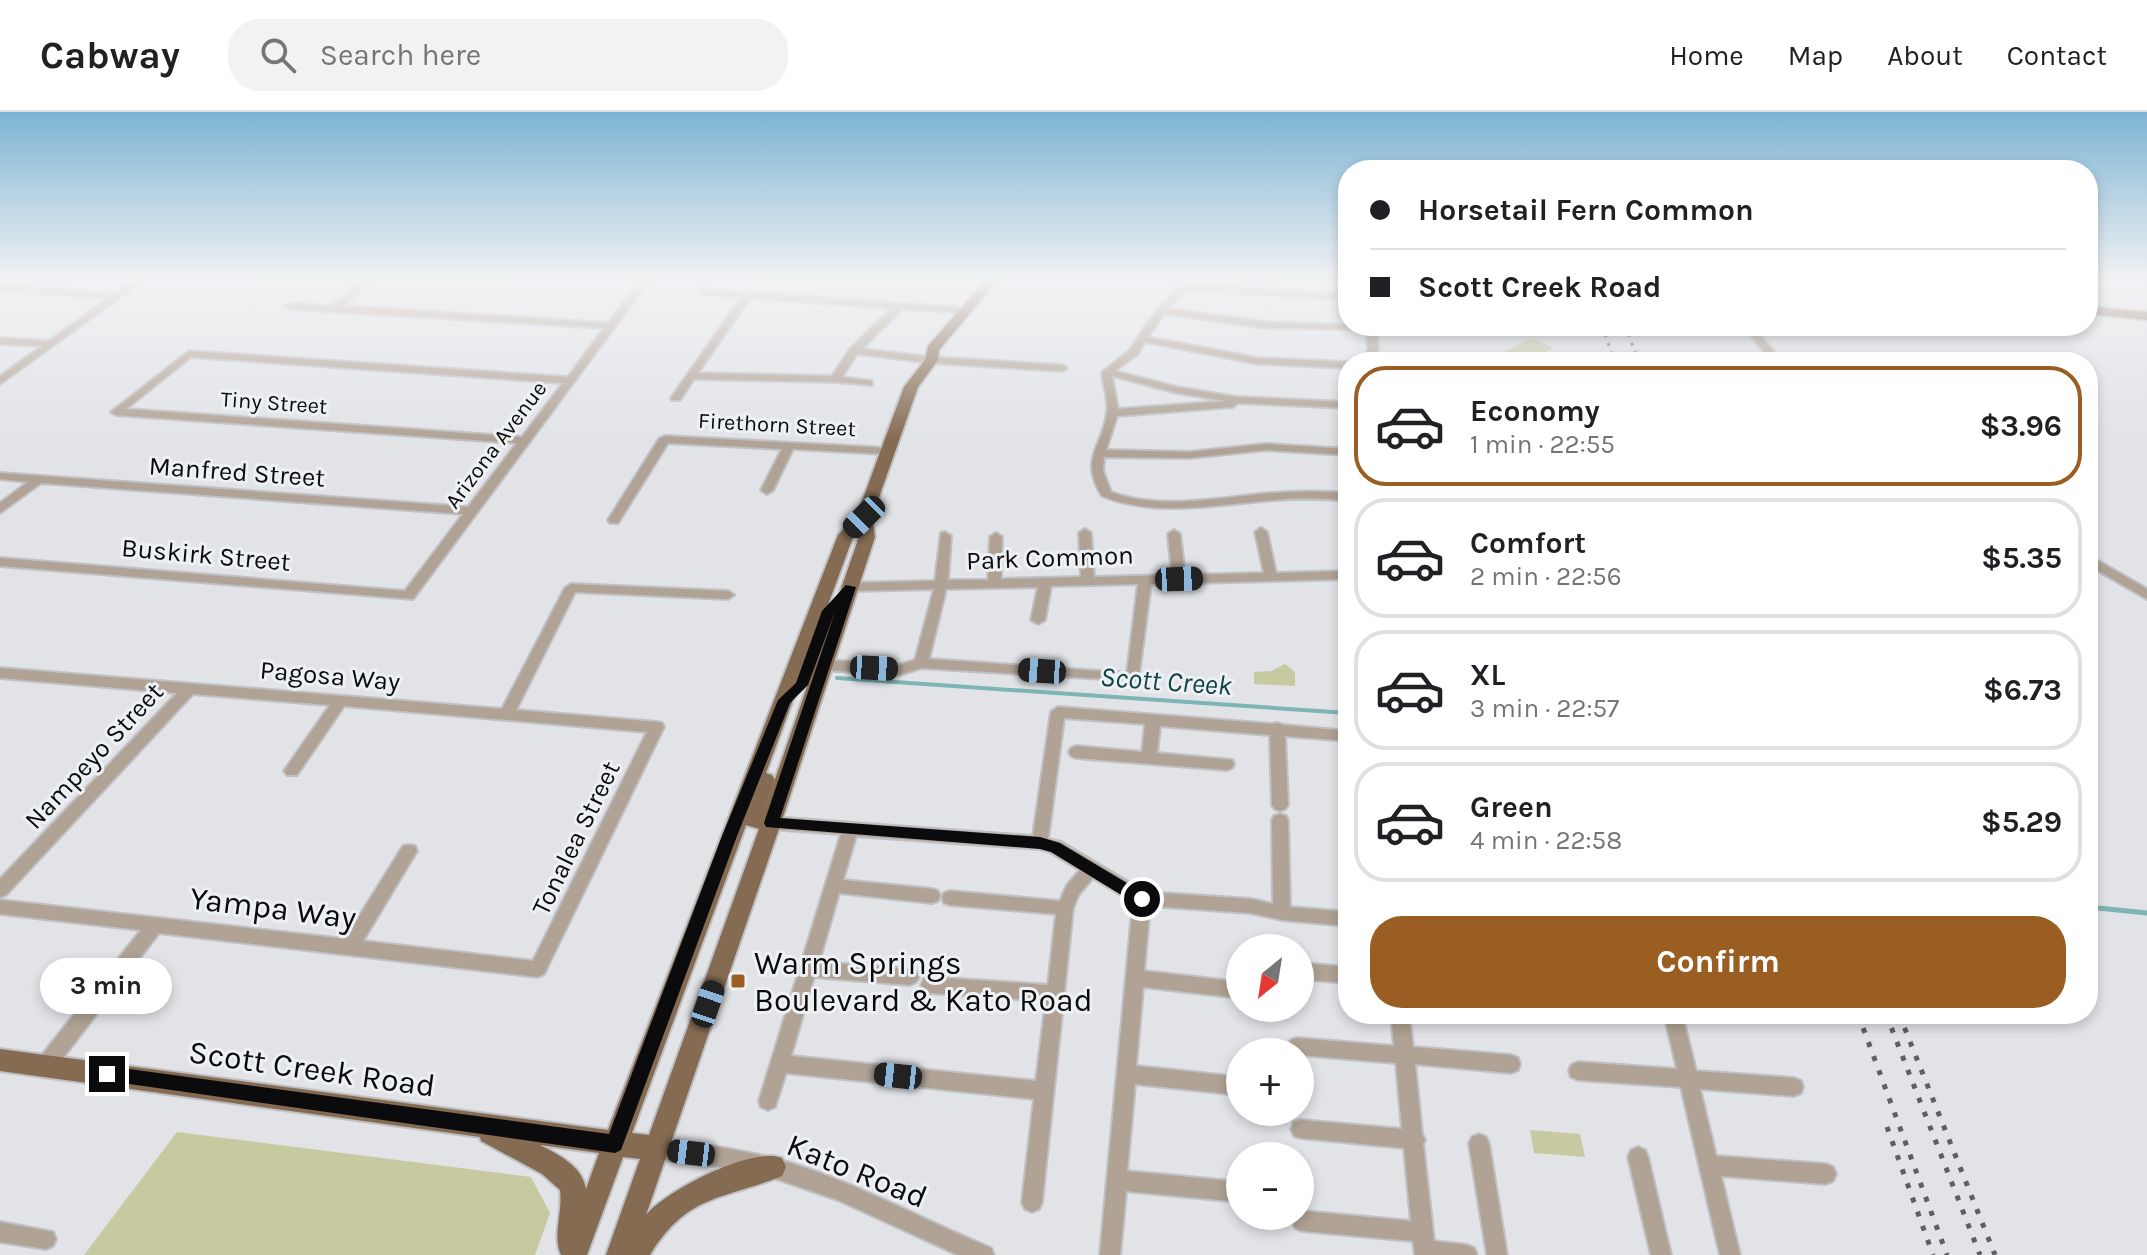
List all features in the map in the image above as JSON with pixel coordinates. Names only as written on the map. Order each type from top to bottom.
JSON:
[{"type":"main road","points":[[571,1255],[846,535],[858,523],[911,387],[931,360],[933,349],[946,334]]},
{"type":"main road","points":[[931,360],[948,352],[963,334]]},
{"type":"main road","points":[[619,1255],[771,823],[867,537],[858,523]]},
{"type":"main road","points":[[785,700],[801,685],[828,611],[850,587]]},
{"type":"main road","points":[[771,823],[754,821],[752,817],[777,745],[775,727]]},
{"type":"main road","name":"Scott Creek Road","points":[[0,1060],[657,1149]]},
{"type":"main road","points":[[481,1127],[551,1165],[572,1183],[575,1203],[571,1255]]},
{"type":"main road","points":[[635,1255],[647,1232],[681,1198],[703,1186],[773,1167]]},
{"type":"street","points":[[0,381],[65,334]]},
{"type":"street","name":"Arizona Avenue","points":[[408,596],[606,334]]},
{"type":"street","points":[[676,398],[721,334]]},
{"type":"street","points":[[835,379],[854,351],[871,334]]},
{"type":"street","points":[[1107,372],[1134,352],[1145,334]]},
{"type":"street","points":[[1756,336],[1769,352]]},
{"type":"street","points":[[1142,339],[1258,361],[1338,365]]},
{"type":"street","points":[[0,341],[52,344]]},
{"type":"street","points":[[854,351],[931,360],[1062,368]]},
{"type":"street","name":"Tiny Street","points":[[524,440],[116,412],[189,354],[571,380]]},
{"type":"street","points":[[1107,372],[1177,390],[1254,402],[1338,405]]},
{"type":"street","points":[[1107,372],[1112,413],[1098,453],[1102,488],[1111,497],[1199,503],[1290,495],[1338,497]]},
{"type":"street","points":[[693,376],[835,379],[868,383]]},
{"type":"street","points":[[1112,413],[1198,409],[1254,402]]},
{"type":"street","name":"Firethorn Street","points":[[614,520],[665,439],[886,451]]},
{"type":"street","points":[[767,490],[789,446]]},
{"type":"street","points":[[1098,453],[1189,455],[1266,447],[1338,451]]},
{"type":"street","name":"Manfred Street","points":[[0,476],[470,511]]},
{"type":"street","points":[[0,509],[37,480]]},
{"type":"street","points":[[1261,532],[1271,577]]},
{"type":"street","points":[[1085,533],[1088,581]]},
{"type":"street","points":[[1174,534],[1179,579]]},
{"type":"street","points":[[921,663],[941,585],[945,536]]},
{"type":"street","points":[[994,584],[996,537]]},
{"type":"street","name":"Buskirk Street","points":[[0,562],[408,596]]},
{"type":"street","points":[[2098,565],[2147,595]]},
{"type":"street","name":"Park Common","points":[[850,587],[1338,575]]},
{"type":"street","points":[[824,665],[899,670],[921,663],[1133,678],[1145,580]]},
{"type":"street","points":[[1038,620],[1045,582]]},
{"type":"street","points":[[506,715],[571,588],[728,595]]},
{"type":"street","name":"Pagosa Way","points":[[0,674],[657,727]]},
{"type":"street","name":"Nampeyo Street","points":[[0,890],[189,689]]},
{"type":"street","points":[[292,771],[340,701]]},
{"type":"street","points":[[1040,843],[1058,712],[1338,735]]},
{"type":"street","points":[[1149,758],[1153,720]]},
{"type":"street","name":"Tonalea Street","points":[[538,969],[657,727]]},
{"type":"street","points":[[1277,728],[1282,913]]},
{"type":"street","points":[[1076,752],[1227,764]]},
{"type":"street","points":[[771,823],[1040,843],[1055,847],[1142,899],[1251,906],[1282,913],[1338,918]]},
{"type":"street","points":[[768,1101],[850,830]]},
{"type":"street","points":[[350,947],[409,851]]},
{"type":"street","points":[[1032,1202],[1065,908],[1073,890],[1090,869]]},
{"type":"street","points":[[834,886],[1065,908]]},
{"type":"street","points":[[1110,1255],[1142,899]]},
{"type":"street","name":"Yampa Way","points":[[0,907],[538,969]]},
{"type":"street","points":[[45,1066],[155,925]]},
{"type":"street","points":[[809,969],[910,977]]},
{"type":"street","points":[[1314,972],[1338,974]]},
{"type":"street","points":[[1135,978],[1226,988]]},
{"type":"street","points":[[930,985],[1056,994]]},
{"type":"street","points":[[1401,1024],[1424,1246]]},
{"type":"street","points":[[1675,1024],[1730,1255]]},
{"type":"street","points":[[1314,1047],[1511,1064]]},
{"type":"street","points":[[780,1064],[1045,1091]]},
{"type":"street","points":[[1578,1071],[1794,1087]]},
{"type":"street","points":[[1126,1074],[1226,1085]]},
{"type":"street","points":[[1301,1129],[1415,1140]]},
{"type":"street","points":[[1479,1144],[1497,1255]]},
{"type":"street","name":"Kato Road","points":[[657,1149],[773,1167],[823,1184],[984,1255]]},
{"type":"street","points":[[1638,1157],[1661,1255]]},
{"type":"street","points":[[1709,1165],[1826,1174]]},
{"type":"street","points":[[1117,1180],[1226,1191]]},
{"type":"street","points":[[1314,1223],[1467,1255]]},
{"type":"street","points":[[0,1232],[46,1239]]},
{"type":"green space","points":[[1531,338],[1553,348],[1546,352],[1504,352]]},
{"type":"green space","points":[[1285,664],[1295,672],[1295,686],[1254,684],[1254,672],[1271,671]]},
{"type":"green space","points":[[1530,1130],[1580,1134],[1585,1157],[1534,1153]]},
{"type":"green space","points":[[177,1132],[531,1177],[550,1213],[535,1255],[84,1255]]},
{"type":"waterway","name":"Scott Creek","points":[[837,678],[1338,712]]},
{"type":"waterway","name":"Scott Creek","points":[[2098,908],[2147,913]]},
{"type":"railway","points":[[1606,336],[1611,352]]},
{"type":"railway","points":[[1629,336],[1635,352]]},
{"type":"railway","points":[[1862,1024],[1947,1255]]},
{"type":"railway","points":[[1890,1024],[1980,1255]]},
{"type":"railway","points":[[1903,1024],[1995,1255]]},
{"type":"railway","points":[[1887,1127],[1933,1255]]},
{"type":"place","name":"Warm Springs Boulevard & Kato Road","points":[[738,981]]},
{"type":"route","points":[[107,1074],[615,1144],[698,927],[729,836],[785,700],[801,685],[828,611],[838,596],[850,587],[771,823],[1040,843],[1055,847],[1142,899]]}]
